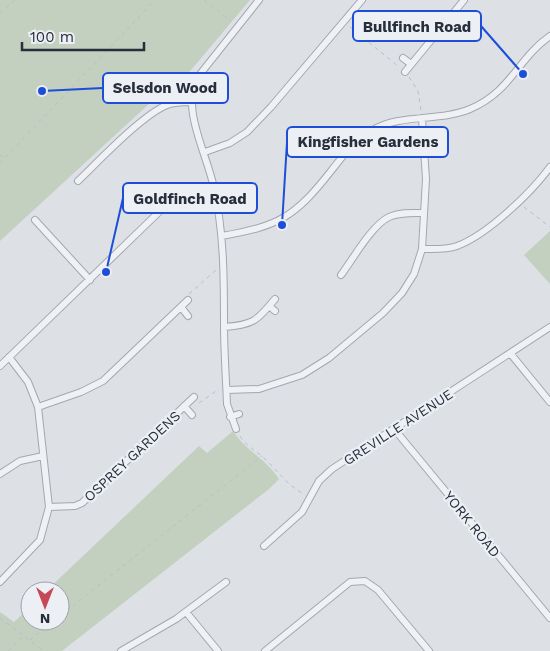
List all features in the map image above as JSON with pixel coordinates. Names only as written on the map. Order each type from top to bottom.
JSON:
[{"type":"street","points":[[236,429],[230,417],[226,381],[222,236],[214,189],[190,102],[191,90],[197,78],[259,0]]},
{"type":"street","points":[[205,152],[230,143],[247,132],[271,107],[362,0]]},
{"type":"street","points":[[405,72],[464,0]]},
{"type":"street","points":[[222,236],[258,230],[284,218],[310,197],[350,147],[371,130],[393,122],[462,111],[491,98],[508,83],[548,40]]},
{"type":"street","points":[[403,58],[411,64]]},
{"type":"street","points":[[78,181],[149,116],[166,105],[190,102]]},
{"type":"street","points":[[227,390],[259,389],[280,384],[302,375],[329,358],[383,313],[402,293],[414,274],[422,249],[426,179],[422,118]]},
{"type":"street","points":[[422,249],[455,247],[489,226],[517,202],[550,167]]},
{"type":"street","points":[[0,366],[160,211],[180,200],[214,189]]},
{"type":"street","points":[[341,275],[376,229],[388,218],[399,214],[424,213]]},
{"type":"street","points":[[35,220],[90,280]]},
{"type":"street","points":[[224,327],[246,325],[259,319],[275,299]]},
{"type":"street","points":[[38,408],[81,392],[103,381],[188,300]]},
{"type":"street","points":[[181,306],[188,316]]},
{"type":"street","points":[[269,306],[275,311]]},
{"type":"street","name":"GREVILLE AVENUE","points":[[264,546],[302,512],[320,481],[332,469],[395,430],[550,327]]},
{"type":"street","points":[[510,353],[550,402]]},
{"type":"street","points":[[0,582],[40,540],[49,507],[38,408],[28,382],[10,357]]},
{"type":"street","name":"OSPREY GARDENS","points":[[49,507],[75,506],[82,503],[194,397]]},
{"type":"street","name":"OSPREY GARDENS","points":[[184,406],[192,415]]},
{"type":"street","points":[[230,417],[240,414]]},
{"type":"street","name":"YORK ROAD","points":[[395,430],[550,618]]},
{"type":"street","points":[[0,474],[20,461],[44,456]]},
{"type":"street","points":[[265,651],[350,582],[365,581],[378,590],[429,651]]},
{"type":"street","points":[[121,651],[186,612],[226,582]]},
{"type":"street","points":[[186,612],[218,651]]},
{"type":"path","points":[[0,13],[15,0]]},
{"type":"path","points":[[0,162],[155,0]]},
{"type":"path","points":[[204,0],[238,27]]},
{"type":"path","points":[[343,22],[405,72],[418,91],[422,118]]},
{"type":"path","points":[[0,155],[5,158]]},
{"type":"path","points":[[517,202],[550,227]]},
{"type":"path","points":[[188,300],[186,297],[214,271],[224,267]]},
{"type":"path","points":[[194,397],[200,404],[226,381]]},
{"type":"path","points":[[236,429],[245,444],[262,456],[292,488],[310,497]]},
{"type":"path","points":[[70,608],[262,456]]},
{"type":"path","points":[[0,618],[44,651]]},
{"type":"path","points":[[30,640],[41,631]]},
{"type":"path","points":[[8,651],[24,636]]},
{"type":"green space","points":[[0,0],[250,0],[181,82],[150,103],[0,241]]},
{"type":"green space","points":[[550,231],[550,284],[524,255]]},
{"type":"green space","points":[[233,431],[279,479],[269,489],[62,651],[0,651],[0,612],[14,622],[20,616],[20,631],[70,631],[70,581],[57,581],[199,446],[207,453]]},
{"type":"place","name":"Bullfinch Road","points":[[523,74]]},
{"type":"place","name":"Selsdon Wood","points":[[42,91]]},
{"type":"place","name":"Kingfisher Gardens","points":[[282,225]]},
{"type":"place","name":"Goldfinch Road","points":[[106,272]]}]
